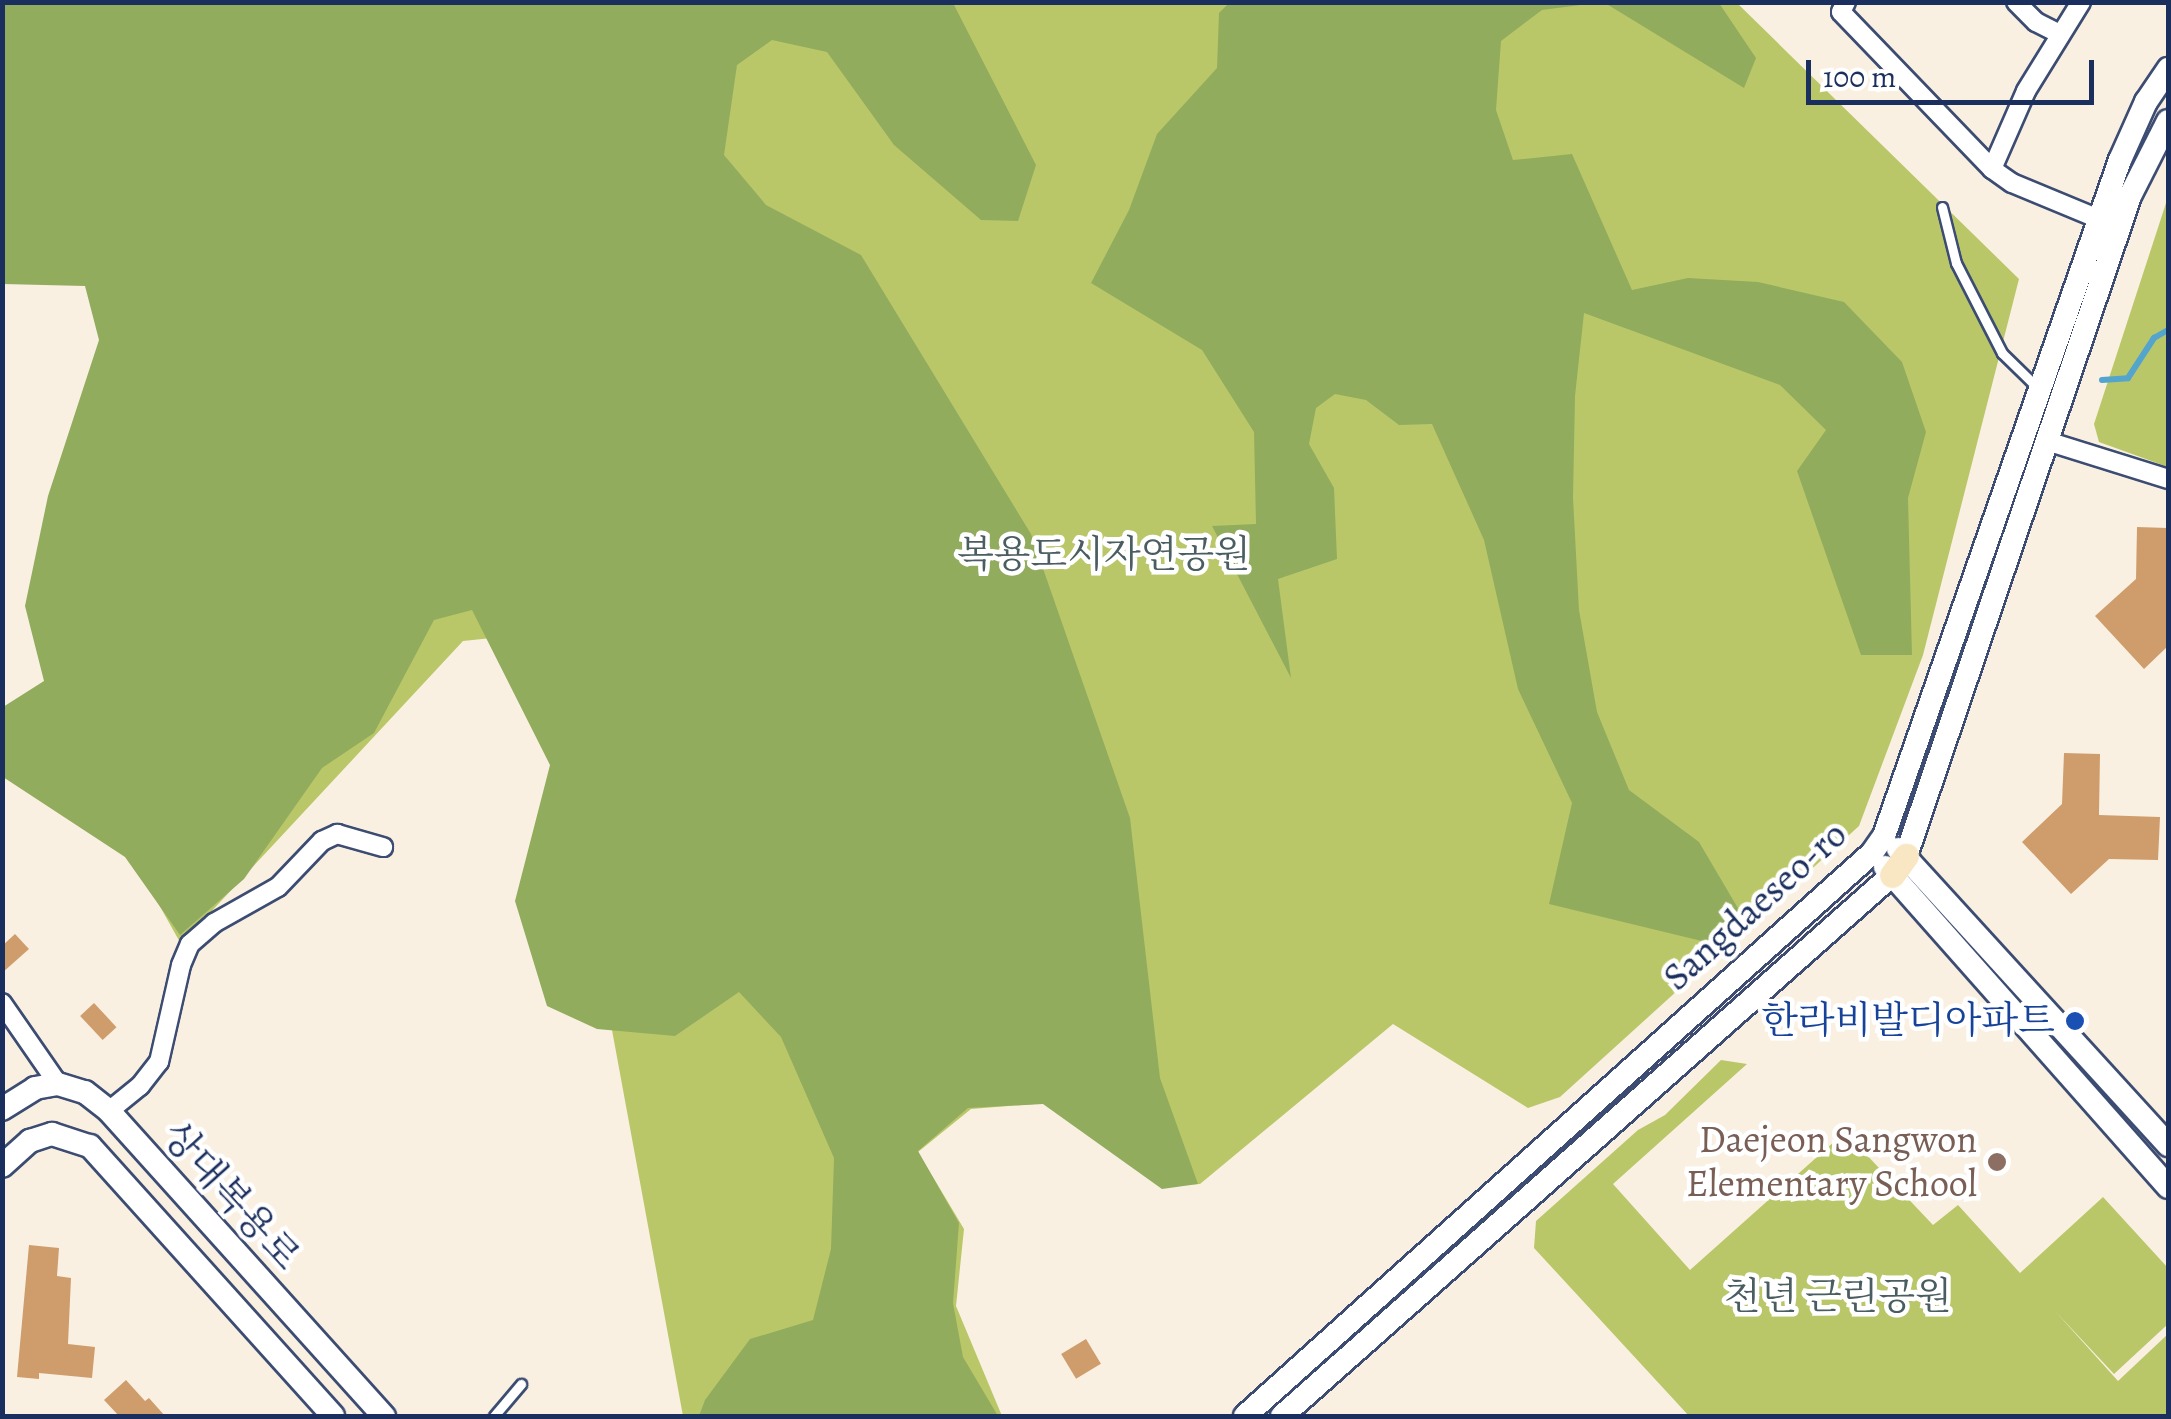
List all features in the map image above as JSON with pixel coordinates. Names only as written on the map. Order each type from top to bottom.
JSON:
[{"type":"street","points":[[2016,2],[2036,22],[2058,32]]},
{"type":"street","points":[[1992,169],[2026,91],[2058,32],[2080,2]]},
{"type":"street","points":[[1839,6],[1992,169],[2012,183],[2098,219]]},
{"type":"street","name":"Sangdaeseo-ro","points":[[1244,1416],[1878,845],[2098,219],[2146,102],[2168,69]]},
{"type":"street","name":"Sangdaeseo-ro","points":[[1282,1416],[1899,866],[2130,196],[2168,121]]},
{"type":"street","points":[[2046,441],[2168,479]]},
{"type":"street","points":[[109,1111],[140,1086],[159,1062],[181,965],[190,944],[214,924],[278,887],[322,841],[337,834],[383,847]]},
{"type":"street","points":[[1878,845],[2168,1145]]},
{"type":"street","points":[[1899,866],[2168,1187]]},
{"type":"street","points":[[2,1003],[58,1084],[35,1088],[2,1109]]},
{"type":"street","name":"상대복용로","points":[[58,1084],[85,1092],[109,1111],[384,1416]]},
{"type":"street","name":"상대복용로","points":[[2,1166],[30,1142],[52,1134],[90,1146],[332,1416]]},
{"type":"lane","points":[[1942,206],[1956,263],[2002,353],[2038,389]]},
{"type":"lane","points":[[494,1416],[522,1384]]},
{"type":"green space","points":[[3,2],[953,3],[1036,165],[1018,221],[981,220],[894,145],[827,52],[772,40],[737,65],[724,155],[766,205],[861,255],[1031,534],[1130,818],[1160,1078],[1198,1184],[1162,1189],[1043,1104],[968,1108],[918,1151],[959,1223],[953,1303],[963,1357],[998,1416],[699,1416],[705,1400],[750,1339],[813,1320],[831,1249],[834,1158],[781,1037],[739,992],[675,1036],[597,1029],[547,1006],[515,901],[550,765],[472,610],[434,620],[374,733],[322,768],[244,879],[180,935],[125,857],[3,777],[3,707],[44,681],[25,606],[48,496],[99,340],[85,286],[3,284]]},
{"type":"green space","name":"복용도시자연공원","points":[[3,3],[1737,3],[2019,279],[1923,655],[1859,826],[1560,1097],[1528,1108],[1393,1024],[1200,1184],[1160,1186],[1048,1103],[971,1109],[918,1152],[964,1229],[956,1306],[1002,1416],[683,1416],[603,981],[583,734],[492,638],[463,641],[181,944],[70,746],[145,319]]},
{"type":"green space","points":[[1229,3],[1596,3],[1542,10],[1501,41],[1496,110],[1513,160],[1572,154],[1632,290],[1688,278],[1758,282],[1844,302],[1902,362],[1926,432],[1908,498],[1912,655],[1861,655],[1797,471],[1826,430],[1780,385],[1584,313],[1575,396],[1573,498],[1579,610],[1597,712],[1629,790],[1699,842],[1739,910],[1710,943],[1549,904],[1572,803],[1518,689],[1484,540],[1432,424],[1399,425],[1366,400],[1335,394],[1316,408],[1309,444],[1334,488],[1337,559],[1278,579],[1291,678],[1212,526],[1256,524],[1254,432],[1202,350],[1091,283],[1129,210],[1157,134],[1217,68],[1219,13]]},
{"type":"green space","points":[[1605,3],[1719,3],[1756,58],[1744,88]]},
{"type":"green space","points":[[2168,197],[2168,467],[2099,442],[2094,424]]},
{"type":"green space","name":"천년 근린공원","points":[[1721,1060],[1747,1064],[1613,1184],[1690,1270],[1845,1132],[1933,1225],[1958,1205],[2020,1273],[2103,1197],[2168,1268],[2168,1324],[2114,1374],[2055,1311],[2118,1381],[2168,1334],[2168,1416],[1689,1416],[1534,1248],[1536,1221],[1638,1130],[1665,1115]]},
{"type":"building","points":[[2137,527],[2168,528],[2168,646],[2144,669],[2095,616],[2136,579]]},
{"type":"building","points":[[2064,753],[2100,754],[2099,815],[2160,817],[2158,860],[2109,859],[2071,894],[2022,842],[2062,804]]},
{"type":"building","points":[[15,934],[29,949],[2,973],[2,946]]},
{"type":"building","points":[[94,1003],[117,1027],[103,1040],[80,1016]]},
{"type":"building","points":[[29,1245],[59,1248],[57,1276],[71,1278],[68,1344],[95,1347],[92,1378],[39,1373],[39,1379],[17,1377]]},
{"type":"building","points":[[1086,1339],[1101,1364],[1076,1379],[1061,1354]]},
{"type":"building","points":[[126,1380],[165,1416],[119,1416],[104,1400]]},
{"type":"waterway","points":[[2102,380],[2128,378],[2154,338],[2168,330]]},
{"type":"place","name":"한라비발디아파트","points":[[2075,1021]]},
{"type":"place","name":"Daejeon Sangwon Elementary School","points":[[1997,1162]]}]
